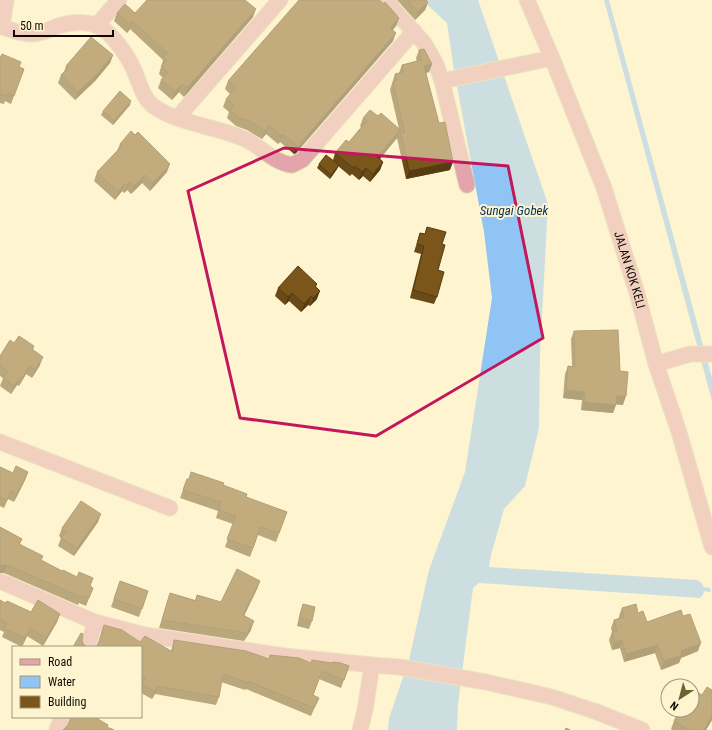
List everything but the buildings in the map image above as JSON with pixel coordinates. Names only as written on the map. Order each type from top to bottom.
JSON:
[{"type":"street","points":[[6,0],[1,27],[36,34],[58,26],[75,23],[84,23],[96,26],[107,32],[125,54],[131,64],[142,92],[148,101],[160,111],[177,118],[240,137],[287,164],[292,165],[302,160],[414,31]]},
{"type":"street","points":[[96,26],[119,0]]},
{"type":"street","points":[[177,118],[280,0]]},
{"type":"street","points":[[385,0],[414,31],[449,80],[466,185]]},
{"type":"street","name":"JALAN KOK KELI","points":[[527,0],[604,188],[637,293],[656,364],[679,432],[712,547]]},
{"type":"street","points":[[449,80],[552,58]]},
{"type":"street","points":[[656,364],[694,353],[712,354]]},
{"type":"street","points":[[0,442],[170,508]]},
{"type":"street","points":[[0,581],[95,622],[139,634],[285,656],[399,667],[486,682],[552,697],[603,714],[642,730]]},
{"type":"street","points":[[88,646],[95,622]]},
{"type":"street","points":[[360,730],[365,710],[372,665]]},
{"type":"street","points":[[57,730],[62,718]]},
{"type":"highlighted area","points":[[284,148],[508,166],[543,338],[376,436],[240,418],[188,191]]},
{"type":"water","name":"Sungai Gobek","points":[[422,0],[478,0],[548,204],[540,353],[539,428],[525,486],[504,509],[489,567],[697,580],[704,588],[704,593],[700,598],[479,583],[473,588],[458,704],[457,730],[388,730],[389,718],[409,660],[429,570],[465,472],[492,298],[484,232],[454,70],[447,23]]},
{"type":"water","points":[[604,0],[609,0],[712,378],[712,401]]},
{"type":"waterway","points":[[705,589],[709,590]]}]
